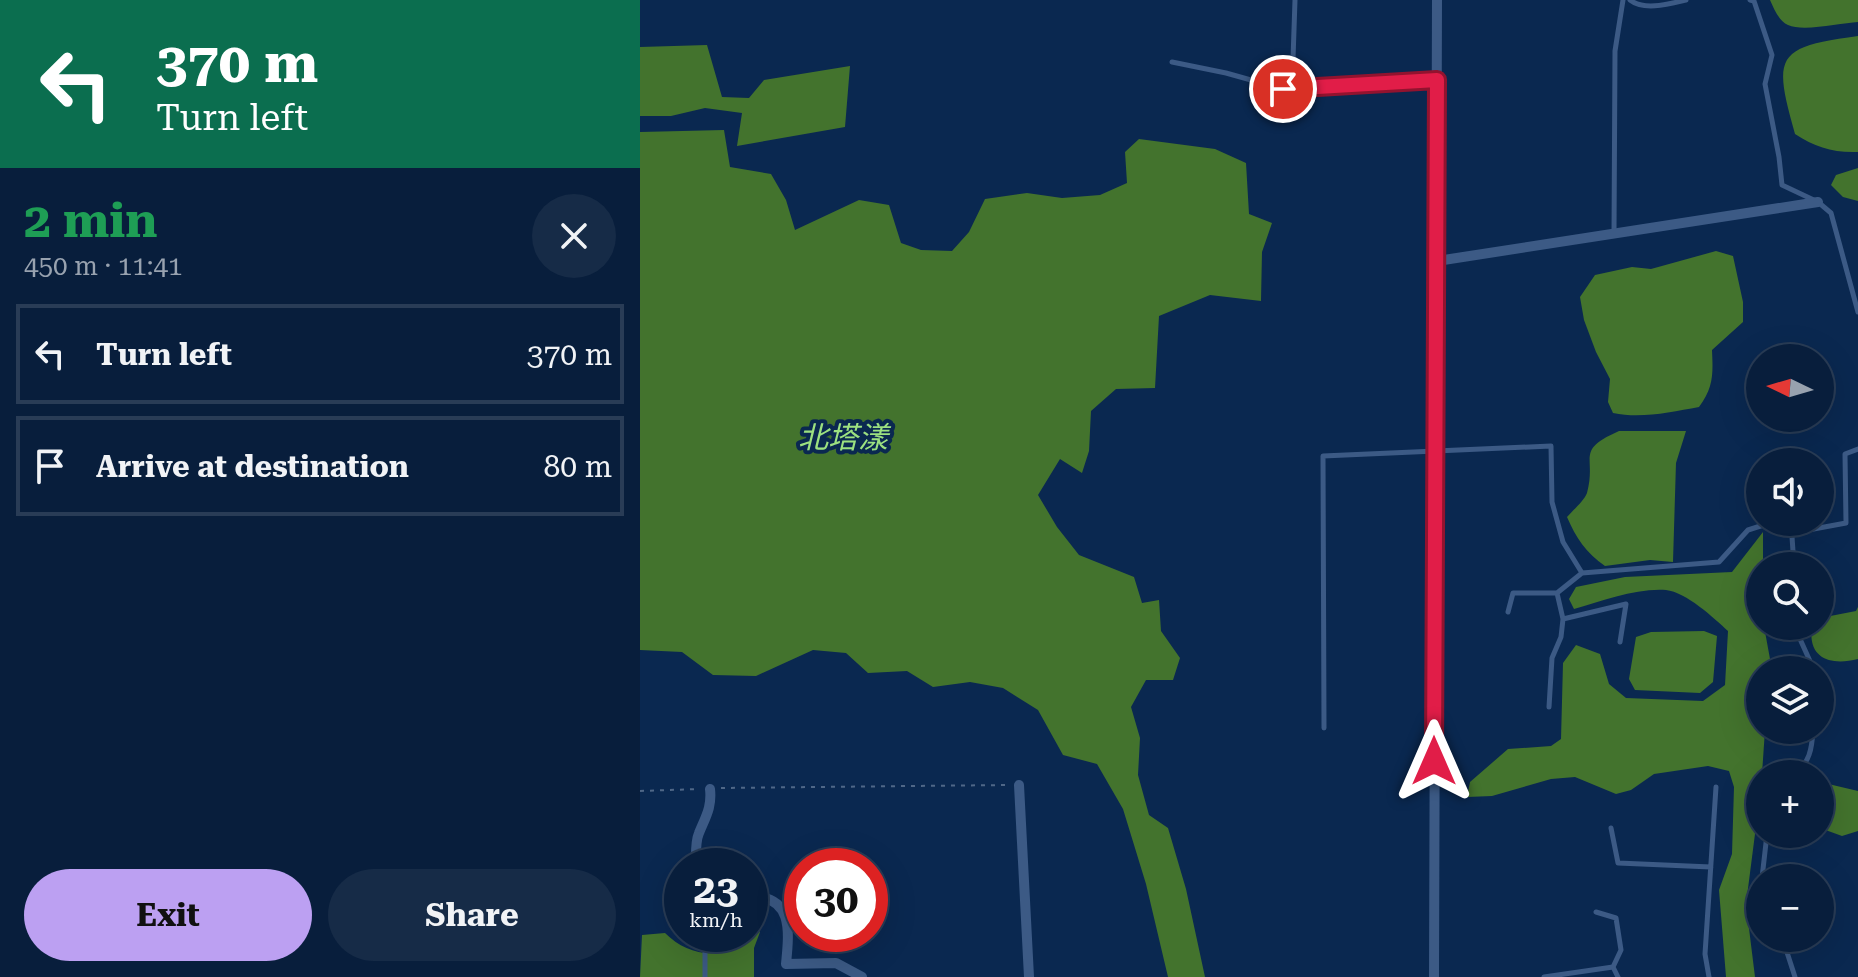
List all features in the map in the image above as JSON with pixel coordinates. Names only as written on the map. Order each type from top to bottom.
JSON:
[{"type":"street","points":[[1434,977],[1437,0]]},
{"type":"street","points":[[1437,261],[1818,202]]},
{"type":"street","points":[[1019,785],[1029,977]]},
{"type":"street","points":[[697,848],[698,836],[708,817],[710,789]]},
{"type":"street","points":[[768,899],[787,918],[786,964],[836,963],[862,977]]},
{"type":"lane","points":[[1292,89],[1295,0]]},
{"type":"lane","points":[[1614,234],[1615,51],[1623,0]]},
{"type":"lane","points":[[1630,0],[1635,4],[1662,6],[1686,0]]},
{"type":"lane","points":[[1753,0],[1772,55],[1765,84],[1782,185],[1818,202],[1831,213],[1858,312]]},
{"type":"lane","points":[[1172,62],[1283,89],[1437,80]]},
{"type":"lane","points":[[1324,728],[1323,456],[1551,446],[1552,502],[1563,542],[1582,573]]},
{"type":"lane","points":[[1834,525],[1846,523],[1845,454],[1858,449]]},
{"type":"lane","points":[[1508,612],[1513,593],[1557,593],[1582,573],[1719,562],[1746,532]]},
{"type":"lane","points":[[1549,707],[1552,658],[1561,637],[1563,619],[1557,593]]},
{"type":"lane","points":[[1563,619],[1626,604],[1620,642]]},
{"type":"lane","points":[[1709,977],[1705,954],[1716,787]]},
{"type":"lane","points":[[1611,828],[1618,863],[1711,867]]},
{"type":"lane","points":[[1596,912],[1616,918],[1621,950],[1613,967]]},
{"type":"lane","points":[[705,952],[705,977]]},
{"type":"lane","points":[[1787,952],[1795,977]]},
{"type":"lane","points":[[1544,977],[1613,967]]},
{"type":"lane","points":[[1613,967],[1618,977]]},
{"type":"path","points":[[640,791],[1019,785]]},
{"type":"water","points":[[1770,0],[1858,0],[1858,22],[1795,27],[1782,21]]},
{"type":"water","points":[[1858,36],[1858,152],[1825,148],[1795,134],[1783,72],[1787,60],[1796,51],[1810,45]]},
{"type":"water","points":[[707,45],[722,97],[749,98],[764,80],[850,66],[845,127],[737,146],[742,113],[705,108],[671,116],[640,116],[640,47]]},
{"type":"water","name":"北塔漾","points":[[724,130],[730,167],[771,174],[786,200],[795,230],[859,200],[889,205],[901,243],[921,250],[952,251],[969,232],[985,199],[1027,193],[1062,198],[1100,195],[1127,183],[1125,152],[1139,139],[1215,149],[1246,163],[1249,214],[1272,223],[1262,252],[1261,301],[1210,295],[1159,316],[1155,388],[1116,389],[1091,411],[1089,451],[1082,473],[1060,459],[1038,495],[1079,555],[1134,577],[1142,603],[1159,600],[1161,631],[1180,658],[1173,680],[1146,680],[1131,707],[1140,738],[1138,775],[1149,815],[1168,828],[1186,889],[1205,977],[1168,977],[1146,884],[1123,809],[1097,764],[1063,755],[1038,710],[1003,688],[970,682],[933,687],[907,671],[868,673],[846,653],[813,650],[756,676],[713,675],[682,652],[640,650],[640,132]]},
{"type":"water","points":[[1858,168],[1858,201],[1843,197],[1831,185],[1836,175]]},
{"type":"water","points":[[1716,251],[1733,256],[1743,302],[1743,322],[1712,350],[1712,380],[1704,400],[1699,407],[1667,413],[1613,413],[1608,402],[1610,379],[1584,320],[1580,297],[1595,275],[1632,267],[1651,269]]},
{"type":"water","points":[[1619,431],[1686,431],[1676,463],[1673,562],[1650,560],[1605,566],[1582,544],[1567,517],[1587,493],[1592,450],[1596,444]]},
{"type":"water","points":[[1760,536],[1763,536],[1763,552],[1748,552]]},
{"type":"water","points":[[1746,554],[1746,640],[1767,640],[1769,656],[1746,656],[1746,744],[1764,744],[1763,760],[1746,760],[1746,848],[1753,848],[1751,864],[1746,864],[1746,952],[1752,952],[1755,977],[1726,977],[1719,890],[1732,854],[1734,787],[1729,771],[1708,766],[1654,774],[1631,790],[1616,794],[1575,777],[1551,779],[1492,796],[1467,797],[1470,782],[1508,749],[1551,746],[1561,739],[1563,663],[1576,645],[1600,654],[1609,684],[1626,698],[1703,701],[1725,685],[1728,631],[1699,606],[1682,595],[1666,590],[1643,591],[1574,609],[1569,599],[1576,587],[1625,577],[1732,572]]},
{"type":"water","points":[[1858,607],[1858,659],[1834,660],[1834,656],[1817,653],[1812,640],[1834,640],[1834,615],[1856,611]]},
{"type":"water","points":[[1704,631],[1717,636],[1713,682],[1700,693],[1635,690],[1629,679],[1636,637],[1651,632]]},
{"type":"water","points":[[1834,785],[1858,791],[1858,831],[1842,836],[1834,833]]},
{"type":"water","points":[[664,933],[664,952],[754,952],[754,977],[640,977],[642,935]]},
{"type":"route","points":[[1283,89],[1437,80],[1434,761]]}]
